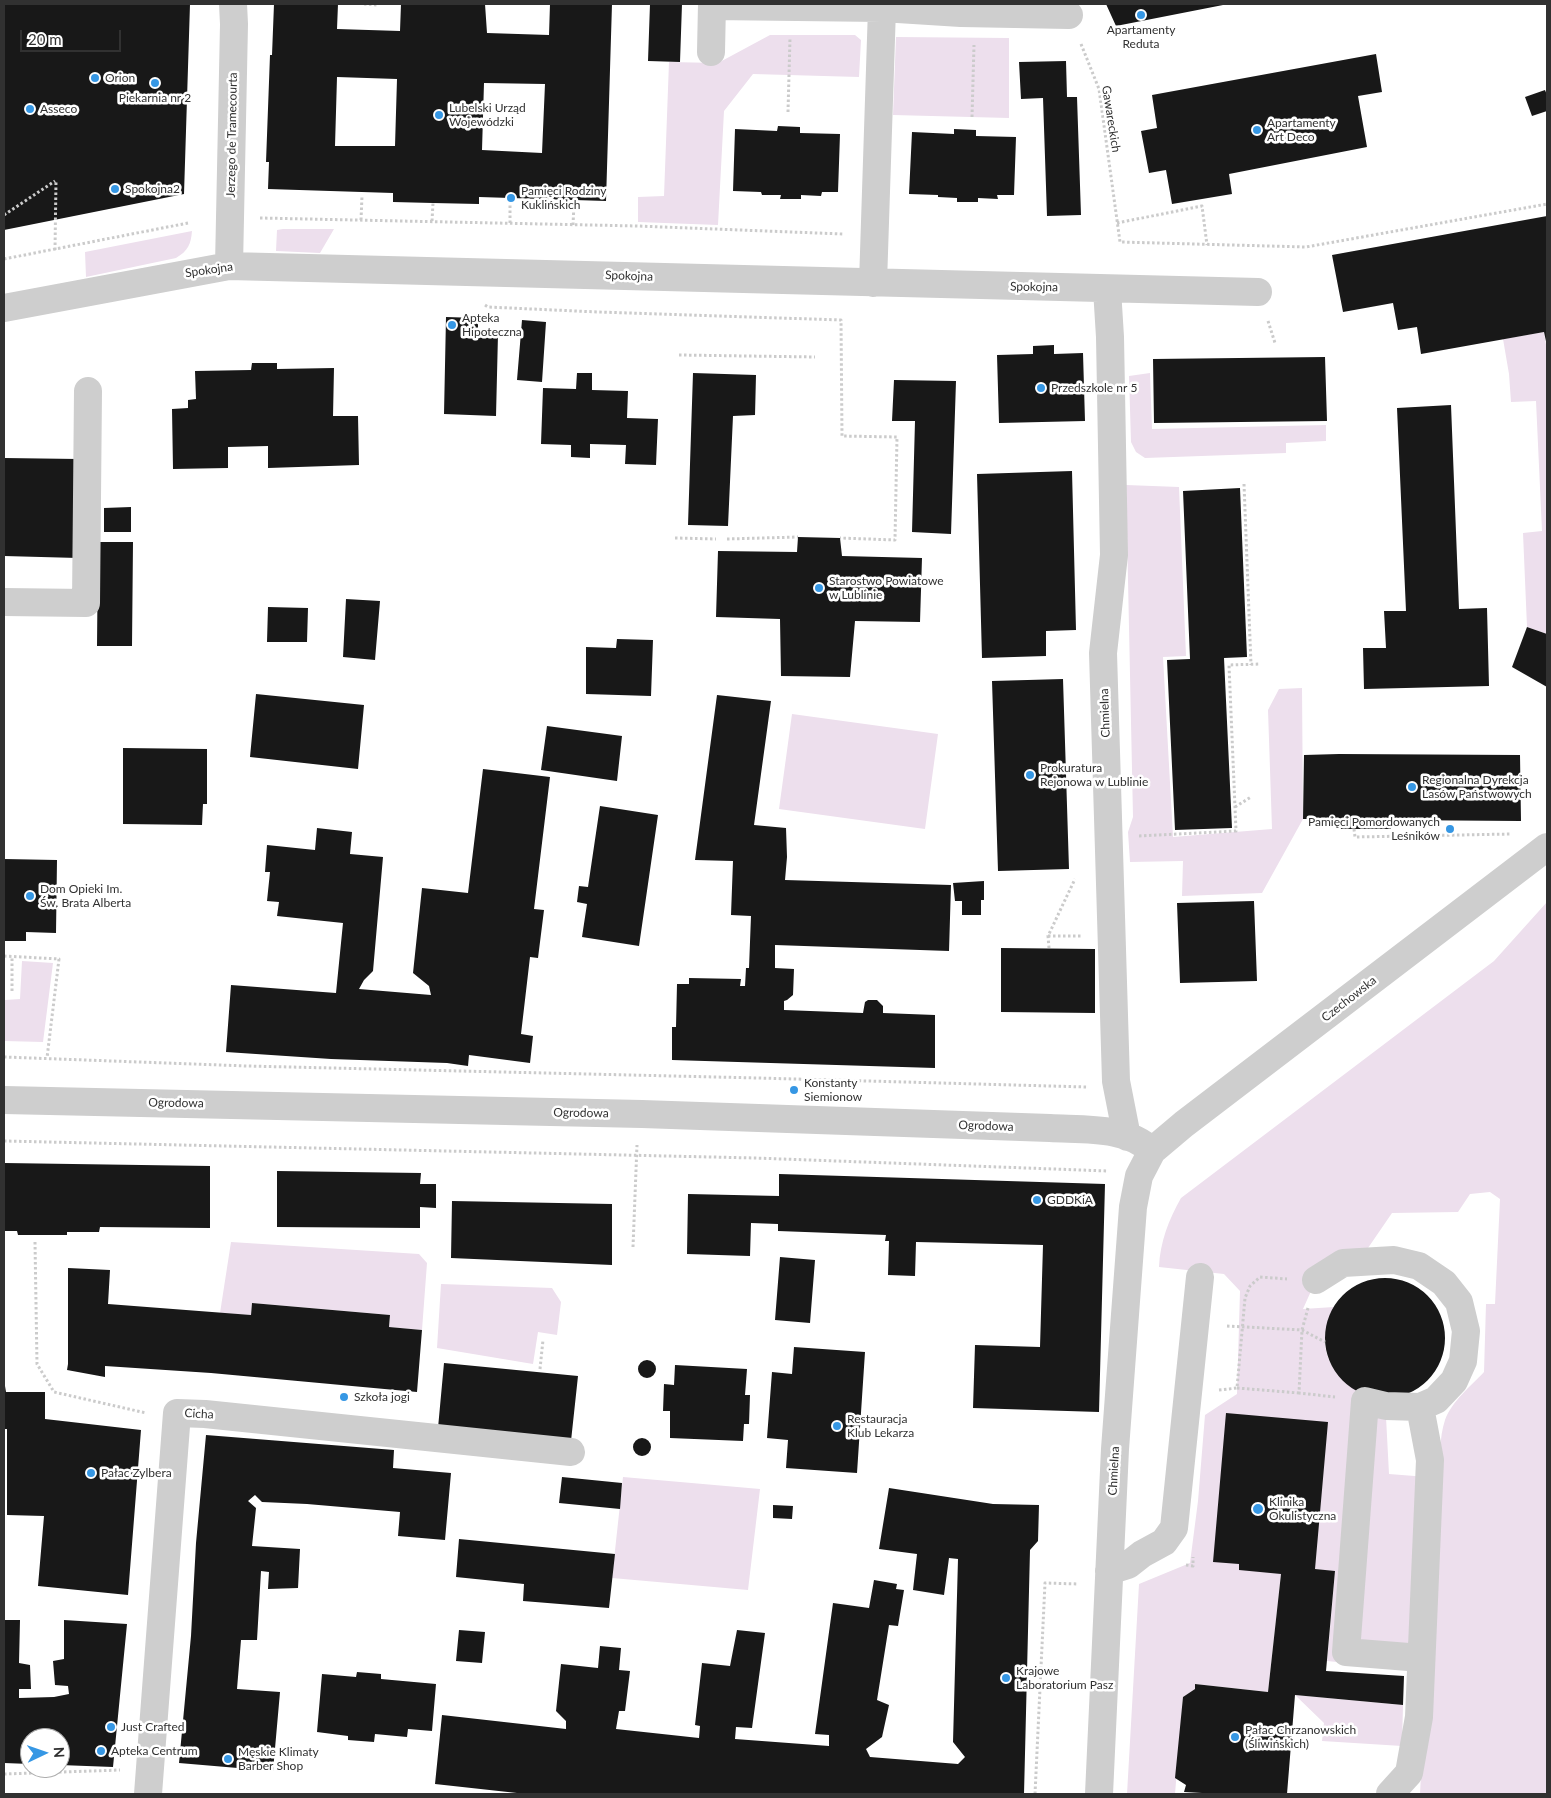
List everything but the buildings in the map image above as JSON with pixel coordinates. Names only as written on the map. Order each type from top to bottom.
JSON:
[{"type":"street","name":"Jerzego de Tramecourta","points":[[229,266],[233,4]]},
{"type":"street","points":[[711,52],[712,5],[882,8],[961,13],[1070,15]]},
{"type":"street","points":[[873,283],[882,8]]},
{"type":"street","name":"Spokojna","points":[[4,308],[229,266],[1258,292]]},
{"type":"street","name":"Chmielna","points":[[1107,289],[1110,337],[1114,555],[1103,653],[1116,1081],[1127,1137]]},
{"type":"street","points":[[4,602],[86,603],[88,391]]},
{"type":"street","name":"Czechowska","points":[[1152,1152],[1184,1124],[1547,847]]},
{"type":"street","name":"Ogrodowa","points":[[4,1100],[651,1114],[1059,1128],[1108,1132],[1143,1142],[1152,1152]]},
{"type":"street","name":"Chmielna","points":[[1099,1794],[1097,1578],[1115,1449],[1133,1207],[1139,1176],[1152,1152]]},
{"type":"street","points":[[1316,1280],[1343,1263],[1394,1260],[1419,1266],[1444,1283],[1459,1302],[1466,1331],[1463,1362],[1454,1381],[1436,1400],[1420,1407],[1386,1406],[1365,1402],[1346,1652],[1421,1658]]},
{"type":"street","points":[[1097,1578],[1128,1565],[1142,1554],[1164,1542],[1174,1528],[1200,1276]]},
{"type":"street","points":[[1390,1794],[1409,1773],[1419,1717],[1430,1460],[1420,1407]]},
{"type":"street","name":"Cicha","points":[[148,1794],[177,1413],[205,1414],[571,1452]]},
{"type":"path","points":[[364,4],[378,5]]},
{"type":"path","name":"Gawareckich","points":[[1070,15],[1099,88],[1120,242],[1207,245]]},
{"type":"path","points":[[788,112],[790,35]]},
{"type":"path","points":[[972,117],[975,38]]},
{"type":"path","points":[[4,215],[56,181],[55,250]]},
{"type":"path","points":[[361,220],[362,196]]},
{"type":"path","points":[[432,221],[433,203]]},
{"type":"path","points":[[510,203],[510,223]]},
{"type":"path","points":[[573,225],[574,204]]},
{"type":"path","points":[[1117,222],[1202,206],[1207,245],[1306,247],[1547,204]]},
{"type":"path","points":[[260,218],[510,223],[846,234]]},
{"type":"path","points":[[4,259],[188,223]]},
{"type":"path","points":[[481,304],[488,307],[598,312],[841,320],[842,436],[897,437],[895,540],[840,538]]},
{"type":"path","points":[[679,355],[815,357]]},
{"type":"path","points":[[1244,484],[1251,664]]},
{"type":"path","points":[[727,539],[798,537]]},
{"type":"path","points":[[675,538],[716,538]]},
{"type":"path","points":[[1109,837],[1236,831],[1229,665],[1260,664]]},
{"type":"path","points":[[1235,807],[1251,797]]},
{"type":"path","points":[[1354,829],[1355,837],[1518,834]]},
{"type":"path","points":[[1049,948],[1048,936],[1075,879]]},
{"type":"path","points":[[4,956],[59,959],[47,1058]]},
{"type":"path","points":[[12,956],[12,991]]},
{"type":"path","points":[[4,1057],[247,1066],[1090,1087]]},
{"type":"path","points":[[4,1141],[755,1158],[1116,1171]]},
{"type":"path","points":[[632,1247],[636,1156]]},
{"type":"path","points":[[35,1242],[37,1364],[54,1392],[154,1415],[167,1417],[177,1413]]},
{"type":"path","points":[[1299,1393],[1302,1330],[1316,1280]]},
{"type":"path","points":[[1196,1324],[1302,1330],[1325,1342]]},
{"type":"path","points":[[540,1369],[542,1340]]},
{"type":"path","points":[[1237,1388],[1299,1393],[1365,1402]]},
{"type":"path","points":[[1036,1794],[1046,1583],[1097,1578]]},
{"type":"path","points":[[4,1774],[125,1770]]},
{"type":"shaded area","points":[[770,35],[855,35],[861,40],[859,77],[753,74],[724,111],[718,225],[638,222],[638,197],[664,196],[669,62],[718,63]]},
{"type":"shaded area","points":[[896,37],[1009,38],[1009,118],[893,115]]},
{"type":"shaded area","points":[[334,229],[320,253],[276,251],[277,230]]},
{"type":"shaded area","points":[[192,231],[188,247],[176,258],[86,277],[85,252]]},
{"type":"shaded area","points":[[1544,332],[1547,351],[1547,634],[1527,627],[1523,533],[1542,531],[1536,401],[1511,402],[1509,374],[1503,339]]},
{"type":"shaded area","points":[[1150,373],[1152,429],[1326,425],[1326,441],[1286,443],[1286,453],[1145,458],[1136,452],[1131,442],[1129,376]]},
{"type":"shaded area","points":[[1126,485],[1179,487],[1186,656],[1163,657],[1173,837],[1272,829],[1268,710],[1279,689],[1302,688],[1303,819],[1262,893],[1182,896],[1183,861],[1130,862],[1128,832],[1133,817]]},
{"type":"shaded area","points":[[792,714],[938,734],[925,829],[779,809]]},
{"type":"shaded area","points":[[1547,902],[1547,1794],[1420,1794],[1426,1671],[1327,1661],[1335,1572],[1315,1569],[1281,1574],[1268,1692],[1195,1684],[1195,1689],[1183,1697],[1175,1794],[1127,1794],[1139,1584],[1190,1563],[1198,1501],[1205,1415],[1237,1394],[1240,1291],[1224,1274],[1159,1267],[1163,1240],[1173,1214],[1181,1198],[1494,961]],"holes":[[[1490,1192],[1500,1199],[1495,1304],[1486,1304],[1484,1372],[1452,1406],[1445,1420],[1441,1441],[1440,1478],[1389,1474],[1385,1398],[1358,1391],[1343,1381],[1332,1366],[1328,1358],[1325,1341],[1334,1307],[1303,1309],[1316,1280],[1333,1258],[1368,1248],[1392,1213],[1458,1212],[1470,1194]]]},
{"type":"shaded area","points":[[4,960],[5,1000],[20,999],[22,961],[53,963],[43,1042],[4,1041]]},
{"type":"shaded area","points":[[231,1242],[419,1254],[427,1263],[422,1330],[389,1327],[390,1315],[252,1303],[251,1315],[220,1313]]},
{"type":"shaded area","points":[[441,1284],[552,1288],[561,1302],[557,1335],[538,1332],[533,1364],[437,1348]]},
{"type":"shaded area","points":[[623,1477],[760,1489],[748,1590],[612,1578]]},
{"type":"shaded area","points":[[1295,1695],[1403,1705],[1402,1746],[1322,1741],[1324,1723]]},
{"type":"place","name":"Apartamenty Reduta","points":[[1141,15]]},
{"type":"place","name":"Orion","points":[[95,78]]},
{"type":"place","name":"Piekarnia nr 2","points":[[155,83]]},
{"type":"place","name":"Asseco","points":[[30,109]]},
{"type":"place","name":"Lubelski Urząd Wojewódzki","points":[[439,115]]},
{"type":"place","name":"Apartamenty Art Deco","points":[[1257,130]]},
{"type":"place","name":"Spokojna2","points":[[115,189]]},
{"type":"place","name":"Pamięci Rodziny Kuklińskich","points":[[511,198]]},
{"type":"place","name":"Apteka Hipoteczna","points":[[452,325]]},
{"type":"place","name":"Przedszkole nr 5","points":[[1041,388]]},
{"type":"place","name":"Starostwo Powiatowe w Lublinie","points":[[819,588]]},
{"type":"place","name":"Prokuratura Rejonowa w Lublinie","points":[[1030,775]]},
{"type":"place","name":"Regionalna Dyrekcja Lasów Państwowych","points":[[1412,787]]},
{"type":"place","name":"Pamięci Pomordowanych Leśników","points":[[1450,829]]},
{"type":"place","name":"Dom Opieki Im. Św. Brata Alberta","points":[[30,896]]},
{"type":"place","name":"Konstanty Siemionow","points":[[794,1090]]},
{"type":"place","name":"GDDKiA","points":[[1037,1200]]},
{"type":"place","name":"Szkoła jogi","points":[[344,1397]]},
{"type":"place","name":"Restauracja Klub Lekarza","points":[[837,1426]]},
{"type":"place","name":"Pałac Zylbera","points":[[91,1473]]},
{"type":"place","name":"Klinika Okulistyczna","points":[[1258,1509]]},
{"type":"place","name":"Krajowe Laboratorium Pasz","points":[[1006,1678]]},
{"type":"place","name":"Just Crafted","points":[[111,1727]]},
{"type":"place","name":"Pałac Chrzanowskich (Śliwińskich)","points":[[1235,1737]]},
{"type":"place","name":"Apteka Centrum","points":[[101,1751]]},
{"type":"place","name":"Męskie Klimaty Barber Shop","points":[[228,1759]]}]
